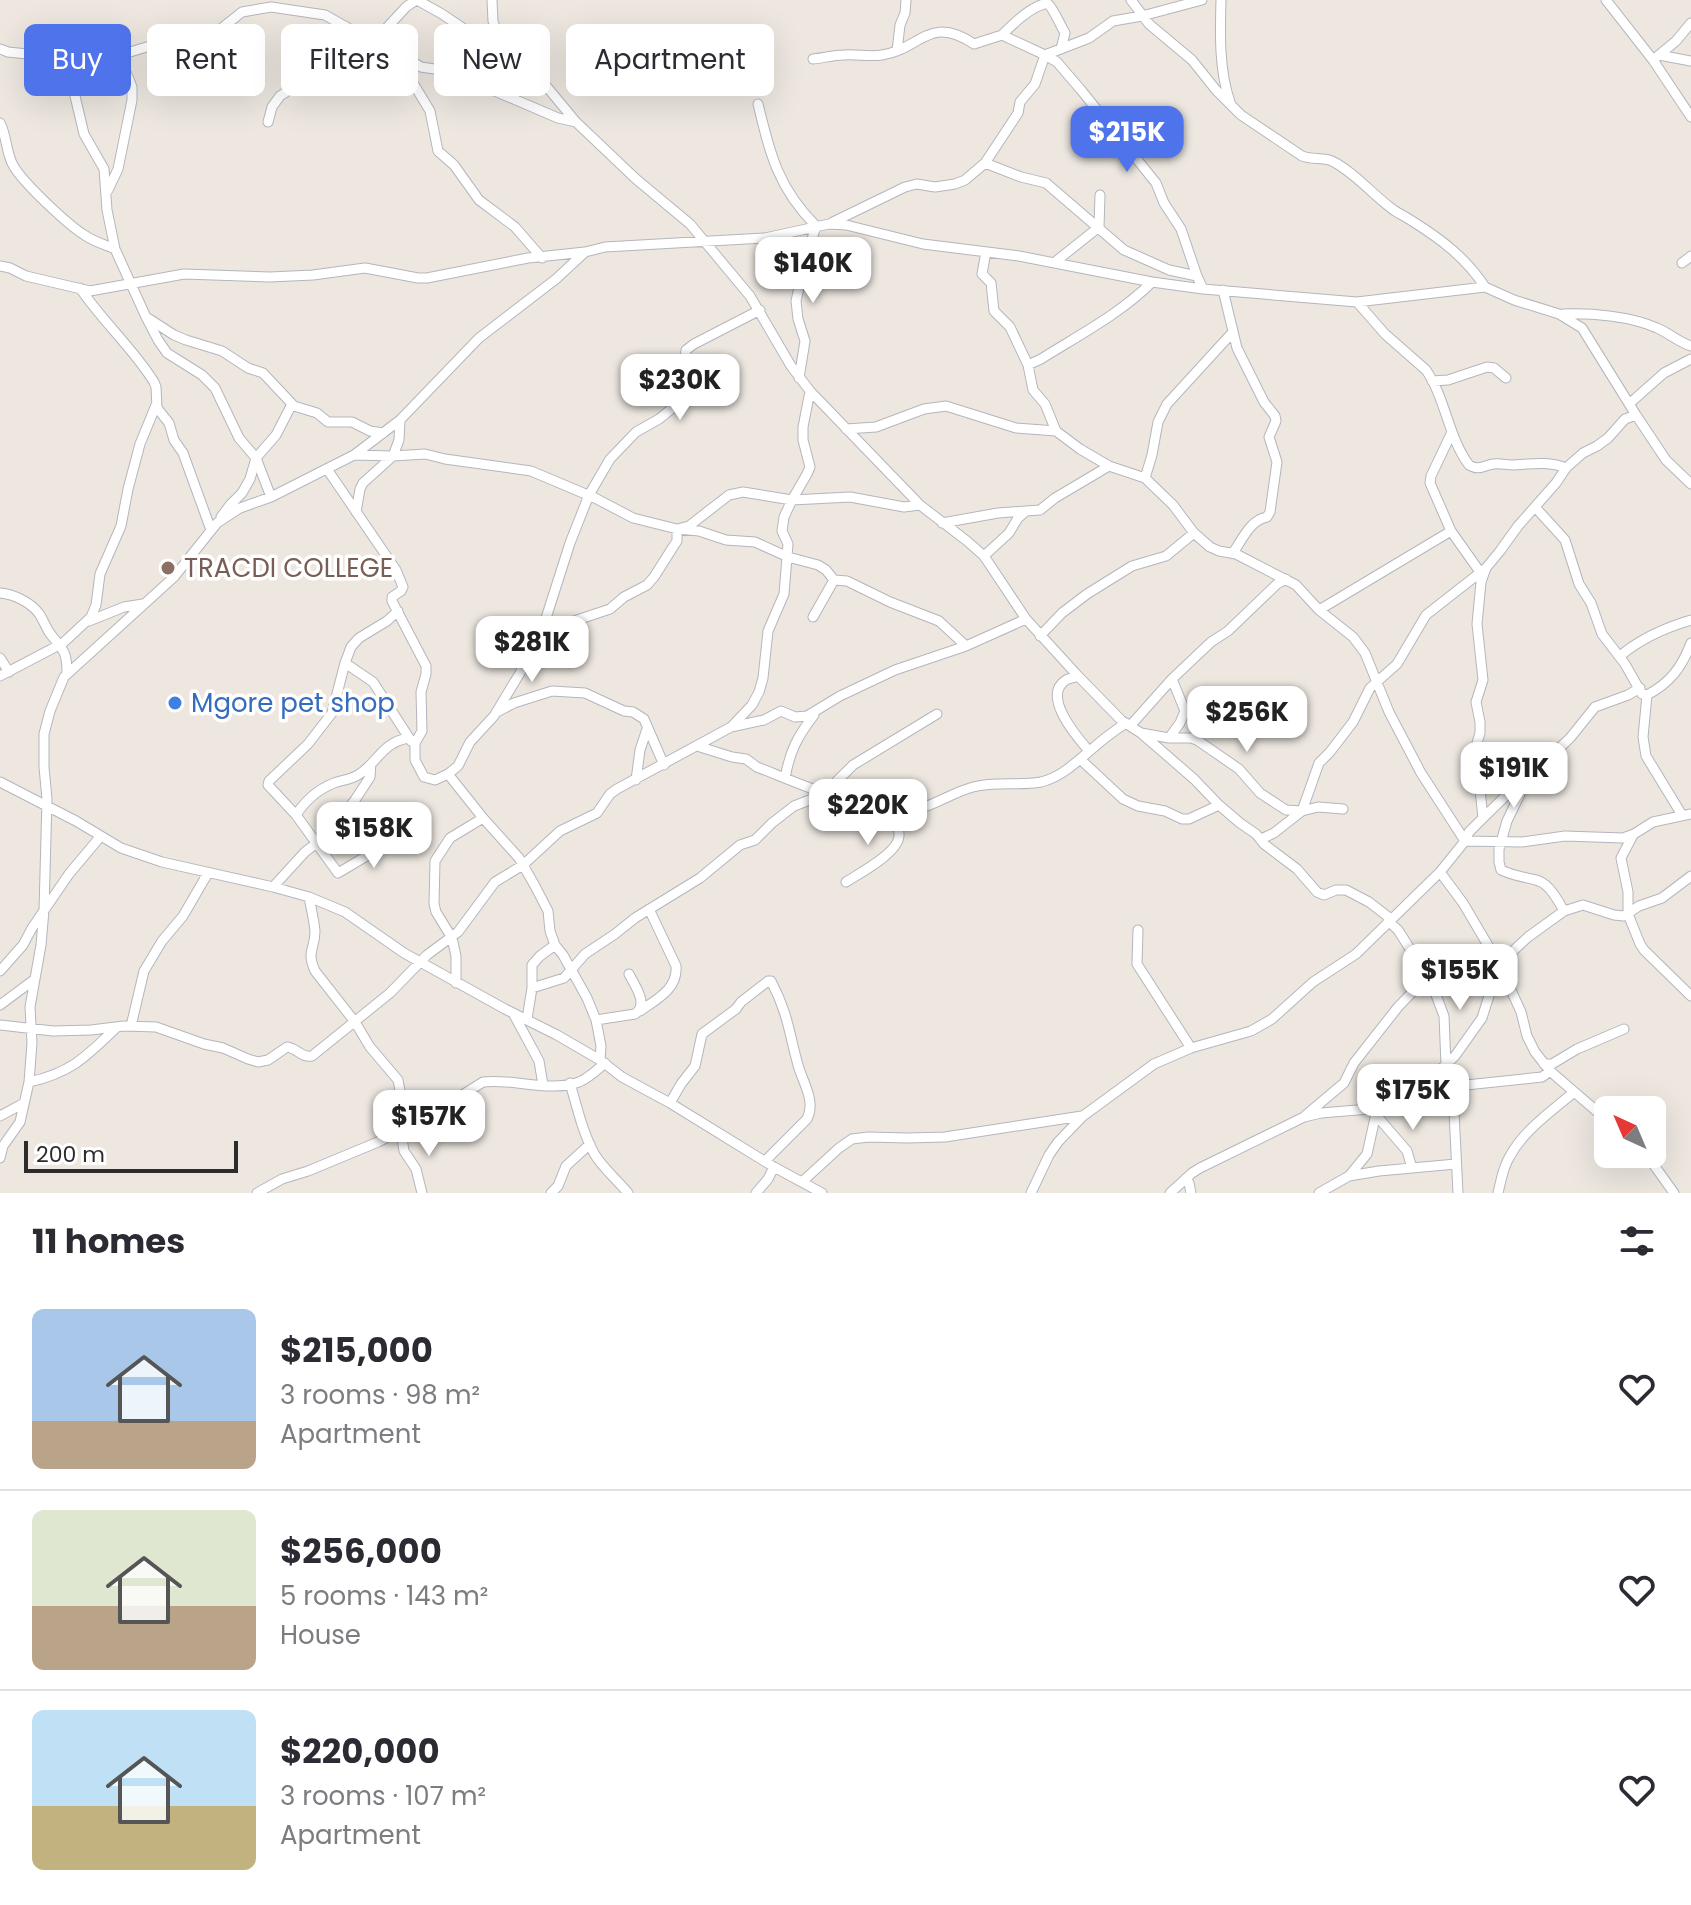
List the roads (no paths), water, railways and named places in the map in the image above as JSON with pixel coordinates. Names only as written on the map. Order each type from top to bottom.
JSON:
[{"type":"street","points":[[391,24],[416,0],[457,24]]},
{"type":"street","points":[[492,0],[494,24]]},
{"type":"street","points":[[897,51],[906,0]]},
{"type":"street","points":[[1131,0],[1142,16],[1192,60],[1241,115],[1302,156],[1326,159],[1341,166],[1392,209],[1455,251],[1485,287]]},
{"type":"street","points":[[1045,55],[1089,38],[1113,21],[1202,0]]},
{"type":"street","points":[[1221,0],[1222,59],[1227,94],[1232,105]]},
{"type":"street","points":[[1606,0],[1656,57],[1691,117]]},
{"type":"street","points":[[1002,35],[1022,17],[1047,3],[1051,5],[1065,33],[1061,49]]},
{"type":"street","points":[[131,51],[150,46],[191,49],[242,12],[271,7],[325,15],[342,24]]},
{"type":"street","points":[[1656,57],[1676,41],[1691,23]]},
{"type":"street","points":[[813,59],[881,55],[897,51],[933,33],[959,34],[974,44],[1002,35],[1057,62],[1152,178],[1181,229],[1203,289]]},
{"type":"street","points":[[0,49],[24,54]]},
{"type":"street","points":[[829,224],[905,187],[917,184],[942,187],[960,182],[985,163],[1018,113],[1020,102],[1035,84],[1045,55]]},
{"type":"street","points":[[1656,57],[1691,61]]},
{"type":"street","points":[[418,65],[448,71],[558,118],[576,122]]},
{"type":"street","points":[[107,192],[118,169],[132,100],[131,84]]},
{"type":"street","points":[[418,91],[430,111],[438,151],[454,165],[479,200],[515,227],[542,258]]},
{"type":"street","points":[[550,91],[576,122],[636,179],[690,224],[760,310],[799,378],[810,391],[920,505],[984,556],[1026,619],[1078,676],[1128,725],[1297,869],[1317,892],[1324,895],[1346,890],[1369,902],[1398,930],[1433,987],[1445,1019],[1444,1067],[1454,1112],[1458,1193]]},
{"type":"street","points":[[268,122],[272,107],[281,95]]},
{"type":"street","points":[[75,96],[84,134],[104,169],[107,210],[115,249],[146,317],[167,353],[202,375],[215,388],[239,438],[256,458],[271,497]]},
{"type":"street","points":[[758,104],[779,176],[800,210],[816,226]]},
{"type":"street","points":[[0,123],[6,134],[10,161],[27,183],[76,229],[115,249]]},
{"type":"street","points":[[985,163],[1046,183],[1124,250],[1137,257],[1175,272],[1197,276]]},
{"type":"street","points":[[1055,262],[1099,227],[1100,195]]},
{"type":"street","points":[[0,266],[26,276],[90,291],[184,274],[270,277],[313,275],[355,268],[427,278],[605,247],[765,238],[829,224],[846,225],[923,244],[1055,262],[1203,289],[1357,302],[1485,287],[1559,314],[1578,325],[1587,334],[1666,460],[1691,484]]},
{"type":"street","points":[[799,378],[805,341],[796,301],[816,226]]},
{"type":"street","points":[[214,527],[240,508],[271,497],[354,455],[400,420],[479,338],[556,279],[585,252]]},
{"type":"street","points":[[986,252],[982,274],[991,283],[994,311],[1010,327],[1028,365],[1033,390],[1045,404],[1056,431],[1109,466],[1145,478],[1173,505],[1194,533],[1214,550],[1233,553],[1296,585],[1319,610],[1353,637],[1365,653],[1389,712],[1421,773],[1465,841]]},
{"type":"street","points":[[1682,263],[1691,256]]},
{"type":"street","points":[[1028,365],[1135,299],[1152,282]]},
{"type":"street","points":[[80,288],[93,307],[132,349],[150,376],[156,387],[158,411],[169,423],[214,527]]},
{"type":"street","points":[[1223,290],[1237,348],[1276,421],[1269,437],[1277,462],[1270,512],[1253,524],[1233,553]]},
{"type":"street","points":[[1357,302],[1385,334],[1426,370],[1442,404],[1451,434],[1464,459],[1473,468],[1532,463],[1566,468]]},
{"type":"street","points":[[345,663],[373,682],[389,705],[412,741],[415,760],[424,777],[435,780],[458,766],[470,742],[496,713],[520,673],[546,618],[589,495],[610,459],[636,432],[659,419],[689,391],[692,379],[685,359],[686,350],[760,310]]},
{"type":"street","points":[[1559,314],[1644,323],[1691,346]]},
{"type":"street","points":[[146,317],[174,335],[228,354],[248,368],[263,373],[296,407],[317,413],[328,422],[352,422],[370,431],[383,433]]},
{"type":"street","points":[[1145,478],[1158,422],[1167,404],[1232,333]]},
{"type":"street","points":[[1629,404],[1664,373],[1691,359]]},
{"type":"street","points":[[1432,381],[1448,380],[1487,367],[1494,368],[1506,378]]},
{"type":"street","points":[[0,1025],[53,1031],[156,1027],[258,1062],[268,1060],[289,1047],[304,1056],[312,1056],[398,986],[420,961],[452,938],[495,882],[523,865],[560,831],[597,813],[610,794],[731,727],[752,705],[763,678],[768,631],[784,594],[788,544],[782,531],[784,517],[810,467],[803,427],[810,391]]},
{"type":"street","points":[[0,1158],[3,1146],[18,1126],[29,1082],[30,1007],[44,910],[47,806],[45,729],[50,711],[67,673],[174,577],[242,493],[256,458],[274,439],[292,404]]},
{"type":"street","points":[[89,621],[96,605],[100,574],[121,526],[140,444],[156,405]]},
{"type":"street","points":[[846,429],[876,427],[924,409],[946,406],[1016,428],[1056,431]]},
{"type":"street","points":[[1261,839],[1302,811],[1319,763],[1359,714],[1370,688],[1397,664],[1426,615],[1483,570],[1566,468],[1608,438],[1625,419],[1636,415]]},
{"type":"street","points":[[356,512],[363,483],[393,456],[399,440],[400,420]]},
{"type":"street","points":[[1451,434],[1430,483],[1451,531],[1483,570],[1477,615],[1483,680],[1476,702],[1480,722],[1477,761],[1483,818]]},
{"type":"street","points":[[354,455],[425,454],[531,471],[589,495],[633,518],[699,531],[726,540],[755,542],[788,557],[818,565],[834,580],[847,581],[939,621],[966,646]]},
{"type":"street","points":[[942,523],[998,513],[1040,510],[1109,466]]},
{"type":"street","points":[[327,469],[396,570],[403,587],[392,597],[392,601],[426,666],[421,692],[422,731],[412,741]]},
{"type":"street","points":[[677,529],[689,526],[729,495],[743,492],[792,500],[850,497],[904,507],[920,505]]},
{"type":"street","points":[[1465,841],[1527,842],[1565,836],[1619,838],[1634,834],[1653,822],[1686,814],[1646,756],[1643,737],[1644,691],[1602,634],[1591,603],[1579,584],[1565,540],[1535,507]]},
{"type":"street","points":[[984,556],[1009,533],[1026,511]]},
{"type":"street","points":[[535,640],[565,624],[610,609],[624,597],[647,585],[677,541],[677,529]]},
{"type":"street","points":[[1319,610],[1451,531]]},
{"type":"street","points":[[1040,636],[1062,613],[1087,594],[1132,566],[1166,556],[1194,533]]},
{"type":"street","points":[[697,746],[746,759],[785,778],[883,809],[905,811],[918,808],[974,787],[1040,782],[1065,772],[1089,751],[1128,725],[1211,642],[1228,631],[1286,579]]},
{"type":"street","points":[[813,617],[834,580]]},
{"type":"street","points":[[0,593],[13,596],[32,607],[40,616],[61,644],[67,673]]},
{"type":"street","points":[[0,658],[4,674],[61,644],[89,621],[124,607],[144,604]]},
{"type":"street","points":[[386,833],[365,857],[338,873],[296,815],[268,785],[308,744],[332,713],[351,647],[398,611]]},
{"type":"street","points":[[731,727],[764,720],[781,711],[798,717],[816,713],[840,696],[895,670],[966,646],[1026,619]]},
{"type":"street","points":[[1620,656],[1637,641],[1691,620]]},
{"type":"street","points":[[1031,1193],[1049,1155],[1083,1116],[1150,1066],[1191,1048],[1251,1031],[1272,1019],[1313,982],[1356,954],[1440,872],[1469,832],[1534,767],[1570,738],[1595,707],[1661,687],[1683,662],[1691,643]]},
{"type":"street","points":[[1078,676],[1066,679],[1057,699],[1070,727],[1089,751]]},
{"type":"street","points":[[1169,738],[1185,711],[1172,679]]},
{"type":"street","points":[[496,713],[514,703],[552,691],[581,692],[644,719],[664,765]]},
{"type":"street","points":[[785,778],[789,756],[816,713]]},
{"type":"street","points":[[532,988],[564,978],[592,948],[700,878],[740,845],[755,840],[789,810],[828,793],[853,765],[937,714]]},
{"type":"street","points":[[636,780],[640,750],[647,729]]},
{"type":"street","points":[[1141,733],[1197,740],[1239,769],[1268,799],[1286,810],[1302,811],[1318,807],[1343,809]]},
{"type":"street","points":[[296,815],[318,791],[353,778],[375,757],[402,739],[412,741]]},
{"type":"street","points":[[1080,759],[1123,799],[1138,806],[1189,819],[1219,805]]},
{"type":"street","points":[[273,887],[327,835],[355,800],[370,777],[371,764]]},
{"type":"street","points":[[448,774],[519,858],[548,911],[555,945],[596,1020],[603,1062]]},
{"type":"street","points":[[1523,779],[1498,852],[1501,870],[1547,884],[1564,911]]},
{"type":"street","points":[[0,782],[121,848],[162,862],[309,897],[345,912],[404,953],[603,1062],[622,1077],[822,1193]]},
{"type":"street","points":[[846,882],[892,850],[899,840],[897,825],[883,809]]},
{"type":"street","points":[[456,983],[452,938],[435,909],[435,861],[450,838],[483,818]]},
{"type":"street","points":[[1634,834],[1621,858],[1628,892],[1628,914],[1644,950],[1691,996]]},
{"type":"street","points":[[0,971],[23,945],[69,874],[100,837]]},
{"type":"street","points":[[1440,872],[1463,903],[1499,964],[1521,1012],[1530,1044],[1547,1068],[1594,1109]]},
{"type":"street","points":[[131,1026],[144,971],[162,941],[183,916],[208,873]]},
{"type":"street","points":[[1304,1117],[1321,1113],[1377,1112],[1444,1067],[1482,1018],[1499,964],[1550,918],[1583,905],[1614,915],[1628,914],[1666,895],[1691,876]]},
{"type":"street","points":[[309,897],[315,934],[309,955],[311,962],[370,1047],[398,1080],[403,1107],[404,1151],[415,1167],[422,1193]]},
{"type":"street","points":[[596,1020],[635,1014],[669,991],[677,975],[676,966],[649,909]]},
{"type":"street","points":[[1138,930],[1137,964],[1191,1048]]},
{"type":"street","points":[[527,1019],[532,965],[555,945]]},
{"type":"street","points":[[629,974],[642,1006],[640,1011]]},
{"type":"street","points":[[1170,1193],[1200,1168],[1304,1117],[1342,1087],[1354,1063],[1398,1007],[1423,982],[1425,975]]},
{"type":"street","points":[[2,1005],[35,979]]},
{"type":"street","points":[[670,1103],[695,1066],[702,1034],[771,981],[789,1023],[811,1112],[770,1164],[768,1179],[756,1193]]},
{"type":"street","points":[[513,1013],[539,1061],[543,1085]]},
{"type":"street","points":[[29,1082],[61,1073],[75,1065],[117,1027]]},
{"type":"street","points":[[1447,1087],[1542,1077],[1547,1068],[1577,1049],[1624,1029]]},
{"type":"street","points":[[257,1193],[282,1179],[316,1168],[403,1130],[483,1082],[570,1083],[580,1081],[603,1062]]},
{"type":"street","points":[[570,1083],[590,1144],[601,1164],[628,1193]]},
{"type":"street","points":[[1498,1193],[1504,1168],[1514,1148],[1574,1092]]},
{"type":"street","points":[[0,1116],[24,1103]]},
{"type":"street","points":[[1377,1112],[1407,1151],[1412,1168]]},
{"type":"street","points":[[1319,1193],[1349,1176],[1367,1154],[1377,1112]]},
{"type":"street","points":[[803,1181],[852,1139],[945,1137],[1083,1116]]},
{"type":"street","points":[[551,1193],[558,1186],[566,1166],[590,1144]]},
{"type":"street","points":[[1349,1176],[1456,1164]]},
{"type":"street","points":[[1656,1168],[1674,1193]]},
{"type":"street","points":[[1186,1178],[1191,1193]]},
{"type":"place","name":"TRACDI COLLEGE","points":[[168,568]]},
{"type":"place","name":"Mgore pet shop","points":[[175,703]]}]
